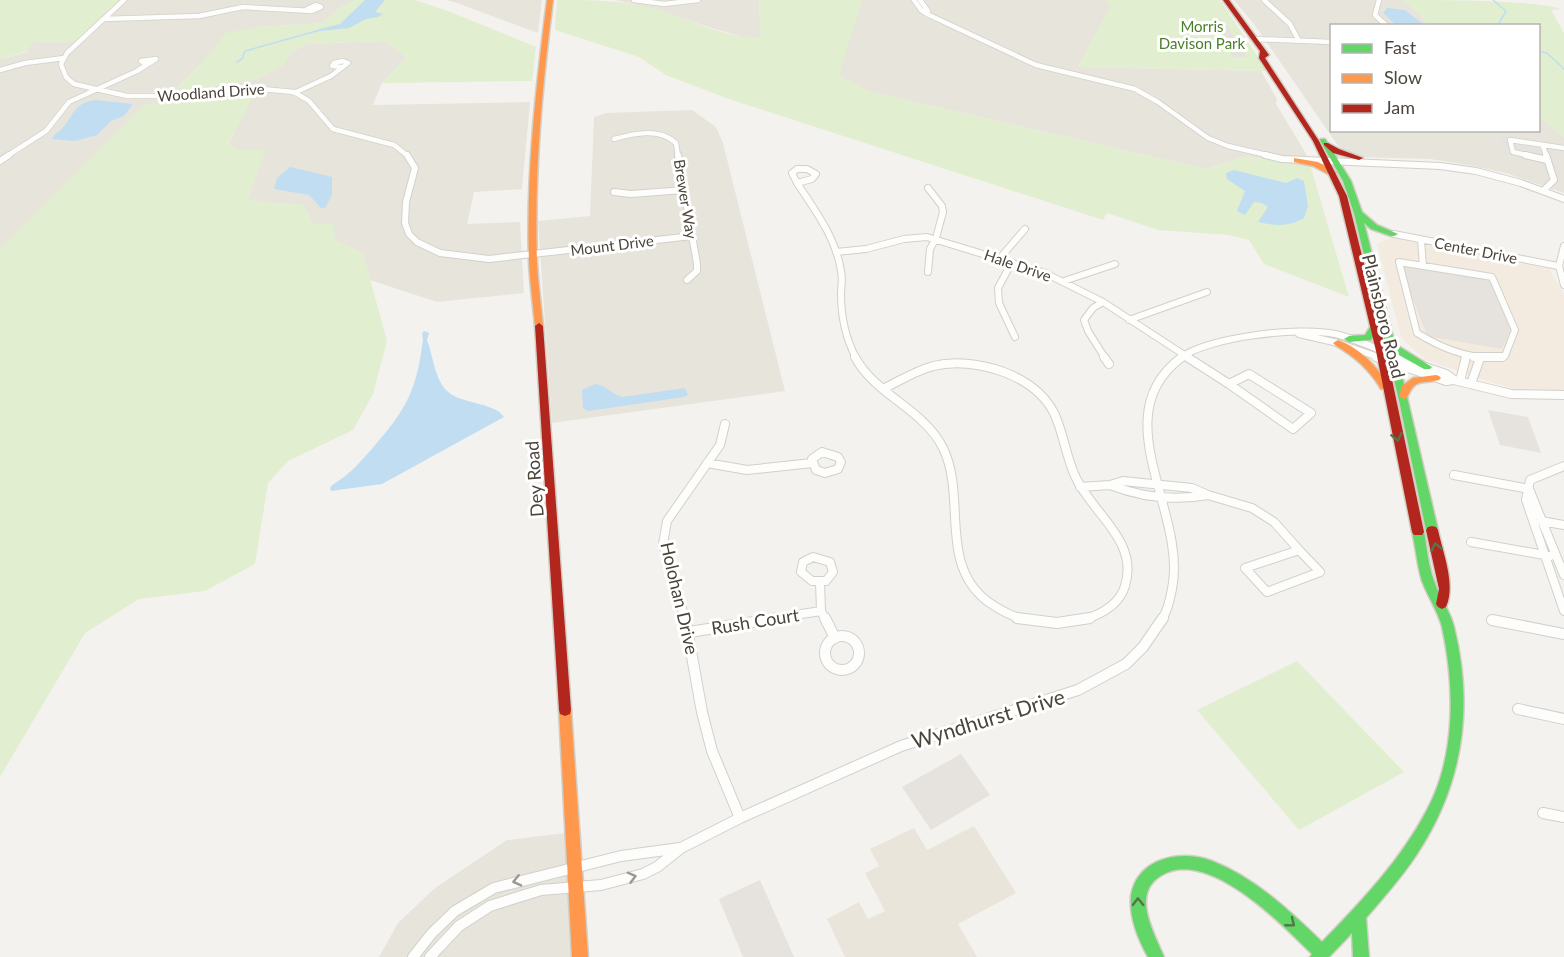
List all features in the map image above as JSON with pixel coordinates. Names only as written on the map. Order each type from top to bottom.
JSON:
[{"type":"street","points":[[0,70],[24,63],[64,58],[74,45],[124,0]]},
{"type":"street","name":"Dey Road","points":[[550,0],[541,71],[533,207],[533,255],[549,449],[579,957]]},
{"type":"street","points":[[634,0],[664,4],[698,0]]},
{"type":"street","points":[[914,0],[915,4],[928,15],[1020,60],[1118,83],[1141,91],[1208,138],[1255,154],[1315,164],[1334,174]]},
{"type":"street","points":[[921,0],[922,6],[934,14],[1027,59],[1141,87],[1162,99],[1205,131],[1230,142],[1269,153],[1331,160],[1359,158],[1449,163],[1490,171],[1564,196]]},
{"type":"street","name":"Plainsboro Road","points":[[1226,0],[1257,44],[1270,58],[1325,144],[1358,213],[1369,253],[1388,355],[1390,402],[1429,584],[1442,604],[1454,662],[1459,711],[1452,764],[1439,809],[1415,852],[1379,896],[1322,956]]},
{"type":"street","points":[[1264,0],[1273,11],[1290,24],[1297,41]]},
{"type":"street","points":[[1379,0],[1374,14],[1385,24]]},
{"type":"street","points":[[103,19],[199,16],[243,7],[274,10],[307,9]]},
{"type":"street","points":[[1257,44],[1297,41],[1330,42]]},
{"type":"street","name":"Plainsboro Road","points":[[1257,44],[1262,58],[1331,160],[1343,196],[1375,326],[1404,400],[1445,590],[1442,604]]},
{"type":"street","name":"Woodland Drive","points":[[64,58],[61,64],[69,81],[94,90],[138,96],[263,88],[294,93],[312,102],[327,126],[340,133],[400,147],[408,154],[415,168],[406,205],[405,224],[409,234],[419,243],[445,254],[466,258],[489,259],[533,255]]},
{"type":"street","points":[[0,161],[53,125],[57,112],[63,106],[146,64]]},
{"type":"street","points":[[294,93],[331,76],[342,67]]},
{"type":"street","name":"Brewer Way","points":[[614,139],[645,134],[673,138],[676,143],[697,271],[687,279]]},
{"type":"street","points":[[1547,160],[1512,152],[1510,140],[1564,148]]},
{"type":"street","points":[[1325,144],[1359,158]]},
{"type":"street","points":[[1543,146],[1554,180],[1545,189]]},
{"type":"street","points":[[1297,160],[1440,166],[1476,171],[1545,189]]},
{"type":"street","points":[[797,183],[836,252],[842,272],[844,326],[848,342],[863,369],[883,389],[915,415],[943,446],[952,472],[956,556],[961,571],[974,590],[1000,611],[1035,623],[1054,625],[1097,617],[1116,603],[1128,578],[1126,554],[1120,541],[1080,487],[1070,465],[1060,429],[1048,405],[1030,387],[1009,375],[982,367],[940,365],[919,371],[883,389]]},
{"type":"street","points":[[928,188],[942,206],[943,212],[936,238],[930,249],[928,272]]},
{"type":"street","points":[[614,192],[631,194],[684,190]]},
{"type":"street","points":[[1358,213],[1374,227],[1394,234]]},
{"type":"street","points":[[1000,258],[1025,230]]},
{"type":"street","points":[[1369,253],[1369,244],[1373,240],[1394,234]]},
{"type":"street","name":"Center Drive","points":[[1394,234],[1558,266]]},
{"type":"street","name":"Mount Drive","points":[[533,255],[692,236]]},
{"type":"street","name":"Hale Drive","points":[[836,252],[873,248],[916,237],[936,238],[1065,281],[1103,302],[1182,355]]},
{"type":"street","points":[[1421,240],[1423,266]]},
{"type":"street","points":[[1564,246],[1558,266],[1559,276],[1564,285]]},
{"type":"street","points":[[1012,262],[998,288],[999,303],[1015,337]]},
{"type":"street","points":[[1399,262],[1423,266],[1492,277],[1515,330],[1505,356],[1496,359],[1466,355],[1417,333],[1399,262]]},
{"type":"street","points":[[1065,281],[1115,264]]},
{"type":"street","points":[[1129,320],[1207,292]]},
{"type":"street","points":[[1103,302],[1093,308],[1084,320],[1088,331],[1109,364]]},
{"type":"street","points":[[1349,339],[1368,338],[1375,326]]},
{"type":"street","name":"Wyndhurst Drive","points":[[430,957],[459,926],[490,906],[541,891],[601,885],[643,874],[657,867],[681,848],[740,818],[901,746],[1078,690],[1126,664],[1157,628],[1170,600],[1175,564],[1160,484],[1146,429],[1149,395],[1160,374],[1182,355],[1213,343],[1239,337],[1300,331],[1321,332],[1349,339],[1388,355]]},
{"type":"street","name":"Wyndhurst Drive","points":[[1292,333],[1388,355]]},
{"type":"street","points":[[1338,343],[1361,355],[1373,367],[1390,402]]},
{"type":"street","points":[[1182,355],[1293,429],[1311,413],[1249,374],[1228,384]]},
{"type":"street","points":[[1388,355],[1446,374],[1457,381]]},
{"type":"street","points":[[1388,355],[1446,381],[1457,381],[1511,394],[1564,394]]},
{"type":"street","points":[[1457,381],[1466,355]]},
{"type":"street","points":[[1471,384],[1480,358]]},
{"type":"street","points":[[1404,400],[1405,388],[1412,382],[1436,378]]},
{"type":"street","name":"Holohan Drive","points":[[725,424],[720,445],[667,521],[663,544],[690,632],[702,712],[712,751],[740,818]]},
{"type":"street","points":[[707,463],[747,470],[812,463]]},
{"type":"street","points":[[1564,466],[1530,480],[1526,500],[1561,594],[1564,611]]},
{"type":"street","points":[[1454,475],[1529,489]]},
{"type":"street","points":[[1080,487],[1110,485],[1123,481],[1160,484],[1192,488],[1252,508],[1274,522],[1320,572],[1267,592],[1245,568],[1299,550]]},
{"type":"street","points":[[1110,485],[1126,492],[1162,496],[1195,498],[1208,495]]},
{"type":"street","points":[[1529,489],[1545,522],[1564,575]]},
{"type":"street","points":[[1533,520],[1564,525]]},
{"type":"street","points":[[1471,542],[1558,557]]},
{"type":"street","points":[[820,582],[821,611],[835,638]]},
{"type":"street","name":"Rush Court","points":[[690,632],[821,611]]},
{"type":"street","points":[[1492,620],[1564,634]]},
{"type":"street","points":[[1518,709],[1564,719]]},
{"type":"street","points":[[1543,813],[1564,817]]},
{"type":"street","name":"Wyndhurst Drive","points":[[413,957],[440,925],[478,896],[508,883],[657,848],[681,848]]},
{"type":"street","points":[[1156,957],[1146,940],[1139,917],[1138,890],[1142,880],[1149,872],[1160,866],[1175,863],[1193,863],[1209,868],[1255,894],[1299,930],[1322,956]]},
{"type":"street","points":[[1358,917],[1361,957]]},
{"type":"shaded area","points":[[123,0],[356,0],[338,9],[323,23],[257,27],[201,64],[178,87],[195,93],[209,87],[254,80],[283,65],[290,53],[307,44],[383,41],[407,57],[382,83],[373,105],[530,102],[522,189],[474,192],[467,224],[520,222],[524,293],[437,302],[370,280],[363,253],[336,241],[313,225],[304,205],[247,201],[265,150],[239,150],[228,145],[253,96],[0,249],[0,59],[27,52],[32,42],[79,41]]},
{"type":"shaded area","points":[[446,0],[542,0],[538,33],[454,2]]},
{"type":"shaded area","points":[[615,0],[759,0],[761,37],[747,38],[658,10]]},
{"type":"shaded area","points":[[862,0],[1105,0],[1112,4],[1078,67],[1261,71],[1277,99],[1276,104],[1305,152],[1311,168],[1247,156],[1206,169],[867,91],[838,75]]},
{"type":"shaded area","points":[[1234,0],[1404,0],[1429,24],[1330,24],[1330,132],[1540,132],[1540,121],[1544,121],[1564,137],[1564,193],[1506,173],[1468,165],[1430,159],[1359,157],[1346,153],[1339,147],[1254,24]]},
{"type":"shaded area","points":[[1210,19],[1223,19],[1234,37],[1231,38],[1247,57],[1233,57]]},
{"type":"shaded area","points":[[692,110],[716,127],[723,143],[785,391],[552,423],[538,221],[590,216],[594,117],[606,113]]},
{"type":"shaded area","points":[[1499,136],[1564,146],[1564,152],[1546,149],[1551,151],[1562,177],[1545,175],[1540,163],[1546,164],[1542,161],[1505,155]]},
{"type":"shaded area","points":[[1392,238],[1549,269],[1564,294],[1564,391],[1518,391],[1425,360],[1401,337],[1377,244]]},
{"type":"shaded area","points":[[1399,263],[1490,279],[1511,329],[1502,349],[1427,336]]},
{"type":"shaded area","points":[[1488,410],[1528,417],[1541,453],[1500,445]]},
{"type":"shaded area","points":[[961,754],[990,795],[931,830],[902,787]]},
{"type":"shaded area","points":[[974,826],[1016,893],[958,924],[977,957],[845,957],[827,919],[859,902],[868,919],[885,911],[865,873],[879,866],[870,849],[914,828],[927,850]]},
{"type":"shaded area","points":[[581,831],[587,957],[379,957],[398,923],[435,888],[507,840]]},
{"type":"shaded area","points":[[760,880],[794,957],[743,957],[719,899]]},
{"type":"green space","points":[[0,0],[123,0],[79,41],[33,42],[27,51],[0,59]]},
{"type":"green space","points":[[356,0],[415,0],[536,47],[532,81],[382,83],[407,57],[383,41],[307,44],[290,53],[283,65],[254,80],[209,87],[196,93],[178,87],[201,64],[226,33],[257,27],[322,23],[338,9]]},
{"type":"green space","points":[[557,0],[633,4],[722,32],[761,37],[759,0],[862,0],[839,75],[867,91],[1206,169],[1247,156],[1311,168],[1349,297],[1264,264],[1249,240],[1229,235],[1158,230],[1107,213],[1103,220],[729,99],[666,75],[639,57],[555,30]]},
{"type":"green space","name":"Morris Davison Park","points":[[1105,0],[1220,0],[1267,71],[1078,67],[1111,5]]},
{"type":"green space","points":[[1404,0],[1510,2],[1561,9],[1551,10],[1564,33],[1564,137],[1544,121],[1540,121],[1540,24],[1429,24]]},
{"type":"green space","points":[[254,96],[228,144],[239,150],[266,150],[247,200],[304,205],[313,225],[333,223],[336,241],[363,253],[387,341],[373,394],[353,430],[288,461],[268,483],[255,564],[205,591],[139,599],[85,633],[0,777],[0,249],[145,104]]},
{"type":"green space","points":[[1297,661],[1404,772],[1299,830],[1197,710]]},
{"type":"water","points":[[365,0],[385,0],[375,12],[383,14],[366,19],[349,28],[320,31],[320,29],[340,24]]},
{"type":"water","points":[[1387,8],[1405,10],[1423,24],[1395,24],[1383,13]]},
{"type":"water","points":[[95,100],[133,104],[124,116],[111,121],[97,135],[75,141],[52,139],[78,107]]},
{"type":"water","points":[[290,167],[332,177],[332,195],[325,208],[321,208],[309,195],[274,189],[277,178]]},
{"type":"water","points":[[1234,170],[1286,183],[1297,178],[1304,181],[1308,206],[1304,218],[1282,225],[1258,222],[1268,207],[1254,202],[1245,215],[1237,211],[1245,191],[1227,179],[1226,173]]},
{"type":"water","points":[[424,331],[429,333],[427,340],[434,365],[445,389],[459,398],[492,408],[504,417],[382,484],[331,491],[332,485],[351,471],[376,444],[403,407],[418,371]]},
{"type":"water","points":[[595,384],[622,397],[685,388],[688,395],[588,411],[583,408],[582,390]]},
{"type":"waterway","points":[[1493,0],[1506,11],[1500,24]]},
{"type":"waterway","points":[[237,62],[242,59],[245,51],[320,30]]},
{"type":"waterway","points":[[1540,51],[1547,53],[1564,69]]},
{"type":"traffic: fast","points":[[1323,140],[1347,181],[1358,213],[1404,400],[1432,530]]},
{"type":"traffic: fast","points":[[1359,214],[1374,227],[1394,234]]},
{"type":"traffic: fast","points":[[1349,339],[1368,338],[1375,326]]},
{"type":"traffic: fast","points":[[1391,346],[1427,367]]},
{"type":"traffic: fast","points":[[1318,957],[1354,920],[1412,849],[1433,813],[1448,775],[1456,733],[1457,686],[1448,626],[1428,580],[1418,532]]},
{"type":"traffic: fast","points":[[1156,957],[1141,920],[1138,907],[1139,894],[1143,883],[1151,873],[1168,864],[1180,863],[1209,867],[1241,883],[1270,904],[1322,953]]},
{"type":"traffic: fast","points":[[1358,917],[1361,957]]},
{"type":"traffic: slow","points":[[539,326],[533,262],[533,189],[539,94],[550,0]]},
{"type":"traffic: slow","points":[[1297,160],[1315,164],[1333,173]]},
{"type":"traffic: slow","points":[[1338,343],[1365,361],[1384,387]]},
{"type":"traffic: slow","points":[[1404,396],[1405,388],[1416,380],[1436,378]]},
{"type":"traffic: slow","points":[[565,710],[580,957]]},
{"type":"traffic: jam","points":[[1226,0],[1266,55]]},
{"type":"traffic: jam","points":[[1262,52],[1262,58],[1316,141],[1343,196],[1381,351],[1418,532]]},
{"type":"traffic: jam","points":[[1326,144],[1336,151],[1359,158]]},
{"type":"traffic: jam","points":[[539,326],[565,710]]},
{"type":"traffic: jam","points":[[1432,530],[1445,589],[1442,604]]}]
